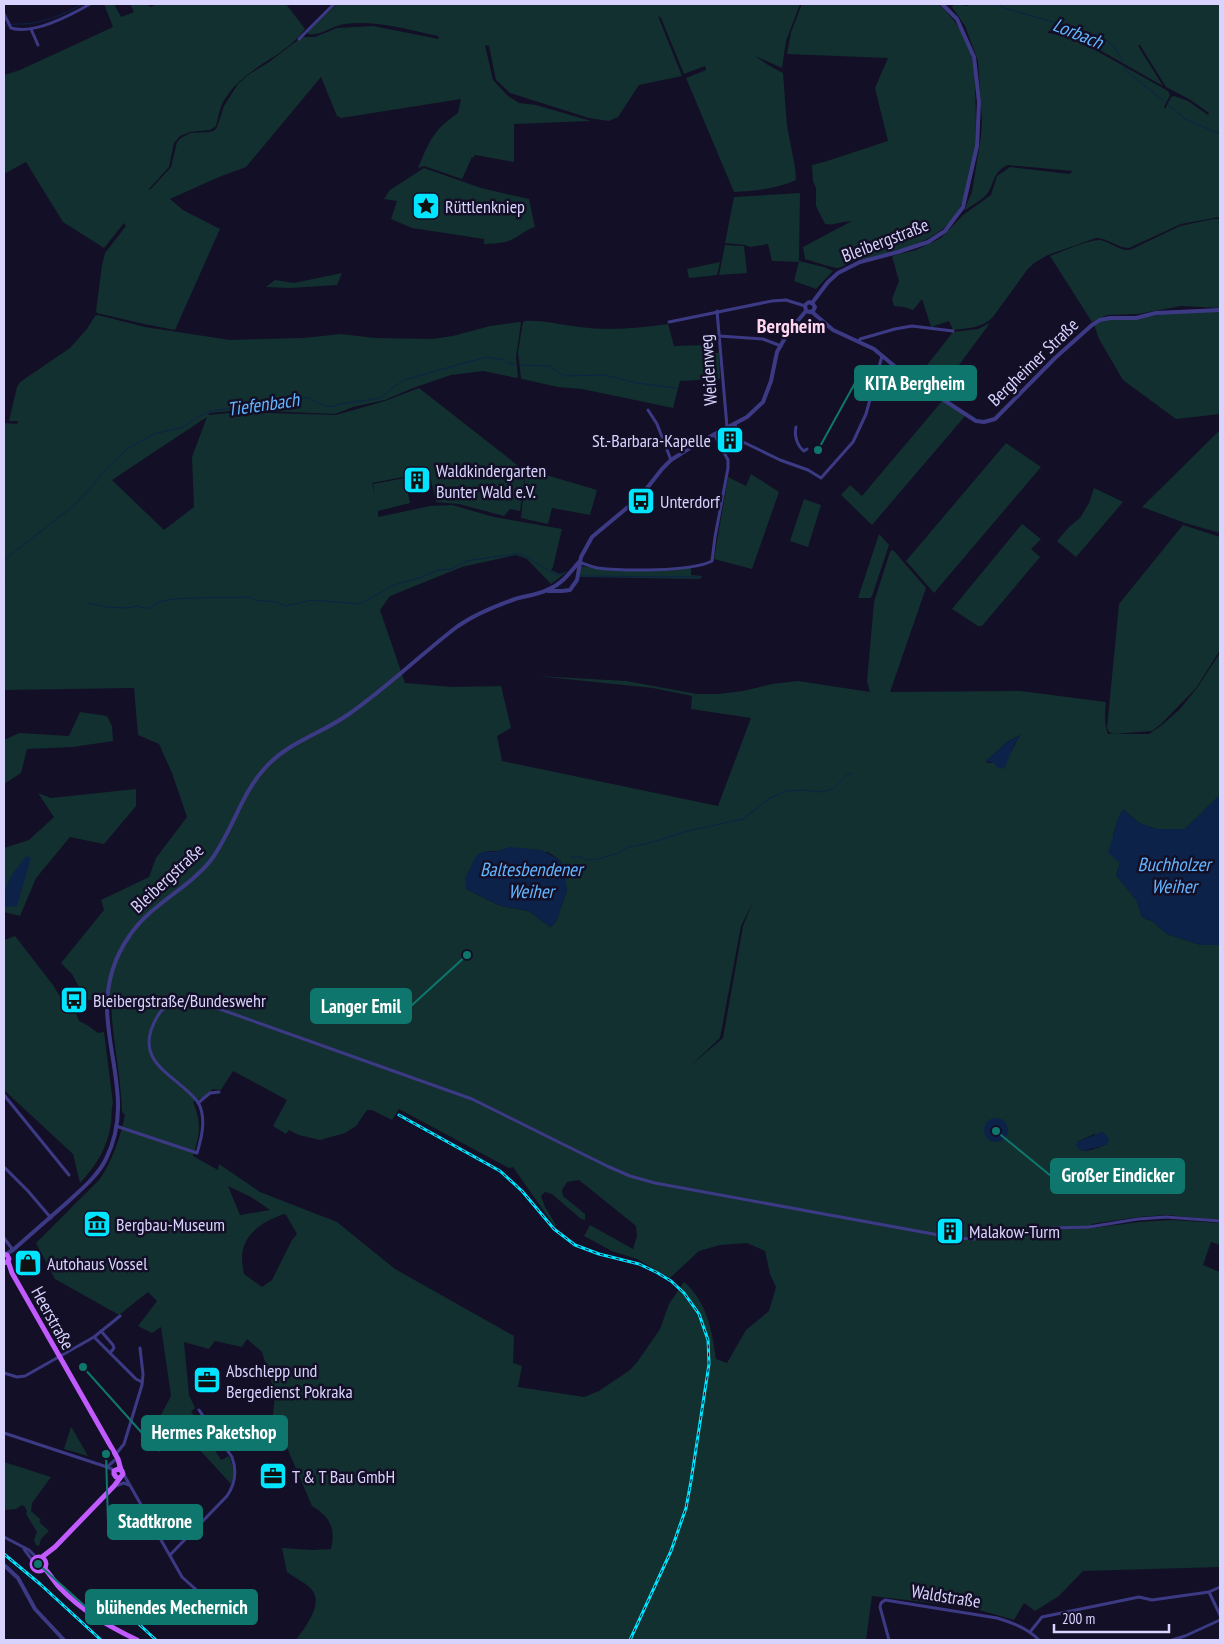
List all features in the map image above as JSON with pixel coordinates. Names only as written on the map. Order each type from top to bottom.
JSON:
[{"type":"main road","name":"Heerstraße","points":[[6,1259],[115,1457],[118,1473]]},
{"type":"main road","points":[[42,1569],[34,1569],[32,1565],[53,1548],[112,1487],[118,1473]]},
{"type":"main road","points":[[39,1559],[42,1569],[95,1617],[108,1626],[137,1640]]},
{"type":"street","points":[[4,14],[13,29],[31,29],[67,17],[90,4]]},
{"type":"street","points":[[299,39],[334,4]]},
{"type":"street","name":"Bleibergstraße","points":[[812,303],[828,282],[838,273],[860,262],[928,242],[945,231],[963,207],[977,146],[979,102],[974,56],[957,19],[942,4]]},
{"type":"street","points":[[31,29],[38,45]]},
{"type":"street","points":[[670,322],[761,302],[779,300],[794,302],[804,310],[812,312],[833,330],[868,346],[882,356],[866,414],[853,442],[821,478],[808,470],[780,460],[741,441],[737,438],[735,423]]},
{"type":"street","points":[[559,584],[556,588],[557,591],[570,590],[577,580],[579,562],[592,537],[640,497],[671,460],[726,427],[747,417],[763,402],[771,381],[774,360],[780,346],[808,303],[812,303],[815,307],[812,312]]},
{"type":"street","name":"Bergheimer Straße","points":[[882,356],[904,374],[945,401],[976,421],[984,422],[995,418],[1055,358],[1092,324],[1100,320],[1136,318],[1156,313],[1220,310]]},
{"type":"street","name":"Weidenweg","points":[[717,312],[726,427]]},
{"type":"street","points":[[859,342],[860,339],[912,326],[953,331]]},
{"type":"street","points":[[720,336],[763,339],[780,346]]},
{"type":"street","points":[[648,410],[657,424],[671,460]]},
{"type":"street","points":[[796,427],[798,444],[801,449],[807,450]]},
{"type":"street","points":[[579,562],[597,568],[656,570],[700,565],[712,561],[728,468],[728,460],[714,434]]},
{"type":"street","name":"Bleibergstraße","points":[[6,1259],[13,1250],[83,1188],[105,1161],[112,1144],[119,1114],[107,1007],[110,979],[115,963],[129,936],[141,921],[196,875],[210,860],[263,769],[296,742],[344,718],[368,701],[459,626],[481,612],[547,590],[559,584],[579,562]]},
{"type":"street","points":[[569,574],[575,575],[577,580]]},
{"type":"street","name":"Bleibergstraße","points":[[547,590],[557,591]]},
{"type":"street","points":[[116,1126],[197,1153],[203,1131],[202,1116],[198,1103],[190,1093],[160,1068],[153,1059],[149,1046],[150,1032],[158,1014],[175,1002],[187,1000],[198,1001],[472,1099],[607,1166],[655,1184],[955,1238],[974,1239],[1052,1228],[1089,1227],[1138,1218],[1166,1217],[1220,1221]]},
{"type":"street","points":[[198,1103],[210,1093],[219,1092]]},
{"type":"street","points":[[4,1095],[69,1175]]},
{"type":"street","points":[[4,1167],[28,1190],[51,1218]]},
{"type":"street","points":[[4,1238],[13,1250]]},
{"type":"street","points":[[4,1373],[17,1377],[25,1376],[94,1337],[120,1316]]},
{"type":"street","points":[[101,1331],[113,1345],[114,1348],[110,1353]]},
{"type":"street","points":[[94,1337],[142,1382]]},
{"type":"street","points":[[107,1467],[124,1444],[142,1382],[140,1348]]},
{"type":"street","points":[[170,1555],[227,1496],[232,1489],[234,1481],[235,1465],[232,1456],[199,1410]]},
{"type":"street","points":[[4,1433],[107,1467],[118,1473],[130,1486],[182,1577],[235,1618]]},
{"type":"street","points":[[112,1487],[124,1484],[130,1486]]},
{"type":"street","points":[[4,1538],[29,1550],[39,1559]]},
{"type":"street","points":[[4,1565],[18,1578],[34,1609],[64,1640]]},
{"type":"street","points":[[1030,1632],[1042,1617],[1139,1597],[1152,1600],[1209,1592],[1220,1586]]},
{"type":"street","points":[[1172,1640],[1185,1636],[1220,1619],[1209,1592]]},
{"type":"street","name":"Waldstraße","points":[[889,1640],[880,1607],[881,1603],[885,1600],[997,1618],[1014,1623],[1030,1632],[1039,1640]]},
{"type":"green space","points":[[104,4],[114,4],[121,17],[134,12],[130,4],[148,4],[150,7],[158,4],[286,4],[305,29],[296,40],[251,72],[230,91],[222,104],[216,126],[210,130],[190,132],[180,136],[174,143],[169,167],[150,190],[171,167],[177,142],[190,133],[215,130],[224,106],[238,84],[302,37],[315,37],[337,28],[373,26],[439,39],[438,36],[368,23],[345,24],[316,34],[308,34],[308,31],[337,4],[800,4],[786,41],[782,68],[755,56],[783,73],[787,126],[796,180],[766,189],[734,192],[686,78],[706,70],[705,66],[684,74],[661,18],[658,16],[682,76],[639,85],[618,117],[609,121],[589,118],[510,93],[496,80],[489,46],[485,45],[493,80],[508,96],[519,103],[536,105],[591,121],[514,124],[514,162],[475,155],[472,157],[462,179],[424,166],[418,168],[425,151],[437,131],[458,113],[461,99],[341,118],[337,116],[321,77],[246,167],[170,199],[183,210],[220,229],[175,330],[97,313],[105,253],[126,226],[124,223],[104,248],[63,222],[26,162],[4,174],[4,75],[20,70],[113,27]]},
{"type":"green space","points":[[802,4],[938,4],[962,33],[971,54],[974,68],[976,121],[972,170],[963,201],[956,214],[947,225],[924,241],[838,268],[805,259],[803,247],[852,221],[825,224],[816,206],[816,188],[813,181],[812,165],[888,141],[875,88],[888,58],[787,54],[791,32]]},
{"type":"green space","points":[[954,4],[968,6],[969,4],[1220,4],[1220,217],[1181,224],[1129,248],[1096,238],[1048,255],[1034,263],[1027,270],[989,321],[974,327],[953,330],[949,321],[931,327],[922,299],[913,310],[894,306],[892,299],[899,281],[892,256],[916,250],[941,238],[963,215],[991,195],[997,176],[1010,167],[1069,174],[1073,171],[1008,165],[998,172],[988,193],[980,201],[964,211],[972,192],[982,121],[978,61],[965,26],[952,7]],"holes":[[[1048,31],[1082,40],[1163,86],[1138,45],[1140,45],[1166,87],[1189,99],[1209,113],[1208,115],[1188,101],[1174,96],[1171,97],[1165,109],[1164,107],[1170,95],[1168,91],[1081,42],[1048,33]]]},
{"type":"green space","points":[[424,168],[481,188],[529,199],[535,227],[510,241],[484,244],[484,239],[412,228],[391,219],[397,201],[384,199],[390,190]]},
{"type":"green space","points":[[800,193],[799,261],[833,271],[816,289],[794,281],[799,262],[772,261],[768,244],[750,247],[725,243],[734,197]]},
{"type":"green space","points":[[1220,219],[1220,308],[1181,306],[1138,314],[1107,315],[1092,322],[1050,256],[1095,240],[1104,241],[1122,249],[1130,250],[1180,226]]},
{"type":"green space","points":[[725,245],[744,246],[747,273],[719,275]]},
{"type":"green space","points":[[720,262],[717,275],[689,278],[687,269]]},
{"type":"green space","points":[[342,273],[337,285],[290,288],[266,287],[275,280],[294,283]]},
{"type":"green space","points":[[1220,312],[1220,414],[1176,419],[1123,380],[1099,339],[1094,325],[1108,319],[1134,320],[1163,314]]},
{"type":"green space","points":[[98,315],[145,327],[230,340],[303,338],[341,334],[375,338],[432,339],[453,336],[490,326],[521,323],[516,357],[517,378],[483,371],[451,375],[385,400],[353,407],[335,414],[240,410],[210,413],[208,415],[240,412],[336,415],[385,401],[419,388],[521,468],[525,475],[520,511],[510,509],[504,516],[459,504],[436,502],[429,472],[372,483],[375,495],[373,484],[405,478],[410,503],[378,511],[378,517],[430,506],[452,505],[494,517],[562,529],[551,570],[560,574],[568,571],[551,584],[527,559],[516,555],[462,567],[390,596],[380,610],[405,683],[452,687],[501,686],[511,728],[497,736],[502,761],[718,806],[751,718],[691,709],[692,696],[653,688],[537,676],[626,681],[697,694],[743,691],[772,684],[798,681],[870,692],[867,681],[874,602],[892,550],[926,588],[890,692],[1020,691],[1106,702],[1105,722],[1108,734],[1149,734],[1180,709],[1197,688],[1220,653],[1220,795],[1185,829],[1156,829],[1139,823],[1123,809],[1113,835],[1120,863],[1116,875],[1137,901],[1142,917],[1153,922],[1167,934],[1201,945],[1220,945],[1220,1220],[1167,1215],[1091,1224],[1093,1228],[1171,1220],[1220,1223],[1220,1245],[1211,1242],[1203,1265],[1220,1272],[1220,1567],[1083,1571],[1059,1596],[1035,1611],[1024,1603],[1014,1620],[972,1608],[872,1596],[866,1640],[296,1640],[308,1623],[316,1602],[312,1590],[287,1572],[282,1548],[331,1549],[333,1535],[327,1519],[312,1506],[273,1415],[275,1394],[262,1352],[247,1339],[242,1347],[215,1341],[209,1349],[184,1342],[189,1395],[195,1408],[191,1412],[198,1419],[207,1423],[214,1433],[207,1438],[221,1460],[229,1456],[233,1470],[231,1484],[198,1448],[168,1425],[160,1452],[144,1447],[171,1396],[161,1327],[152,1333],[138,1326],[157,1301],[148,1292],[119,1315],[55,1279],[36,1243],[100,1179],[116,1148],[125,1115],[122,1112],[111,996],[93,1000],[81,997],[77,993],[80,989],[72,974],[61,963],[104,910],[101,900],[149,877],[156,858],[187,817],[172,773],[159,744],[138,735],[134,688],[4,690],[4,423],[17,424],[18,421],[9,421],[17,387],[20,382],[70,348],[87,329],[95,316]],"holes":[[[207,417],[192,457],[194,507],[164,530],[112,480]],[[1020,735],[1008,755],[994,762],[988,763],[986,761],[1007,742]],[[486,851],[548,852],[560,860],[567,890],[557,919],[550,927],[529,911],[501,906],[466,889]],[[753,902],[743,926],[723,1038],[690,1066],[720,1038],[741,926]],[[233,1071],[287,1100],[273,1126],[286,1134],[289,1130],[299,1135],[320,1140],[345,1133],[356,1126],[367,1110],[372,1110],[392,1120],[399,1109],[509,1168],[513,1167],[555,1227],[556,1225],[545,1207],[541,1196],[545,1192],[552,1194],[581,1219],[585,1220],[585,1214],[563,1196],[562,1190],[567,1182],[579,1180],[636,1226],[637,1236],[633,1249],[590,1225],[584,1236],[612,1251],[637,1259],[670,1278],[699,1251],[720,1245],[747,1243],[765,1251],[770,1274],[776,1287],[769,1311],[746,1330],[727,1363],[716,1359],[707,1317],[698,1298],[684,1282],[669,1304],[660,1329],[638,1361],[630,1370],[599,1391],[584,1397],[518,1387],[522,1366],[513,1363],[514,1336],[395,1269],[337,1222],[260,1192],[219,1164],[218,1170],[193,1156],[199,1129],[198,1117],[193,1102],[205,1096],[213,1089],[221,1090]],[[1094,1134],[1108,1144],[1082,1151],[1077,1142]],[[228,1186],[251,1197],[270,1210],[240,1215]],[[284,1214],[297,1234],[292,1240],[272,1280],[262,1287],[244,1274],[242,1257],[243,1249],[250,1235],[269,1220]]]},
{"type":"green space","points":[[523,322],[601,329],[635,328],[668,324],[674,346],[704,345],[706,353],[719,353],[720,379],[680,381],[673,408],[522,379],[518,352]]},
{"type":"green space","points":[[990,323],[939,392],[917,378],[953,332],[978,329]]},
{"type":"green space","points":[[943,400],[965,416],[872,525],[841,495],[850,485],[862,496]]},
{"type":"green space","points":[[1220,430],[1220,533],[1185,523],[1142,507]]},
{"type":"green space","points":[[1006,443],[1041,467],[934,593],[906,561]]},
{"type":"green space","points":[[526,469],[597,490],[590,515],[552,508],[548,524],[521,518]]},
{"type":"green space","points":[[751,474],[779,492],[752,569],[714,559],[728,477],[746,486]]},
{"type":"green space","points":[[1094,488],[1123,502],[1076,557],[1057,541],[1080,518],[1089,503]]},
{"type":"green space","points":[[804,499],[821,505],[808,547],[790,541]]},
{"type":"green space","points":[[1022,524],[1041,539],[1031,549],[1040,557],[982,626],[978,626],[952,609]]},
{"type":"green space","points":[[1183,525],[1220,537],[1220,650],[1196,688],[1161,724],[1152,731],[1113,734],[1107,728],[1119,604]]},
{"type":"green space","points":[[879,534],[889,545],[872,596],[870,598],[858,598]]},
{"type":"green space","points":[[580,566],[656,571],[691,567],[691,575],[702,576],[700,579],[579,577]]},
{"type":"green space","points":[[80,712],[107,716],[112,726],[113,741],[73,747],[27,749],[21,773],[4,784],[4,740],[19,733],[69,736]]},
{"type":"green space","points":[[136,789],[136,806],[104,844],[70,837],[36,878],[20,916],[4,912],[4,905],[8,907],[4,892],[4,848],[29,840],[54,817],[38,793],[51,798]]},
{"type":"green space","points":[[15,936],[53,985],[65,1005],[75,1010],[79,1021],[98,1033],[104,1032],[113,1103],[111,1123],[107,1140],[100,1156],[80,1183],[73,1154],[5,1091],[4,940]]},
{"type":"green space","points":[[72,1428],[88,1456],[64,1449]]},
{"type":"green space","points":[[4,1462],[51,1477],[32,1503],[31,1511],[49,1531],[41,1539],[39,1546],[36,1545],[34,1540],[37,1532],[26,1514],[25,1507],[22,1505],[16,1509],[4,1510]]},
{"type":"water","points":[[1021,735],[1015,743],[1003,769],[997,767],[994,763],[986,761],[1007,742]]},
{"type":"water","name":"Buchholzer Weiher","points":[[1220,795],[1220,945],[1201,945],[1167,934],[1153,922],[1142,917],[1137,901],[1116,875],[1120,863],[1108,853],[1118,819],[1123,809],[1139,823],[1156,829],[1185,829]]},
{"type":"water","name":"Baltesbendener Weiher","points":[[510,847],[541,850],[560,860],[562,864],[567,890],[557,919],[550,927],[529,911],[501,906],[466,889],[465,878],[476,856],[486,851],[494,852]]},
{"type":"water","points":[[26,856],[31,858],[17,906],[8,907],[4,905],[4,897],[8,884],[13,873]]},
{"type":"water","points":[[996,1118],[1005,1121],[1008,1130],[1005,1139],[996,1142],[987,1139],[984,1130],[987,1121]]},
{"type":"water","points":[[1102,1132],[1106,1135],[1109,1142],[1106,1145],[1082,1151],[1076,1146],[1077,1142]]},
{"type":"waterway","points":[[4,26],[47,20],[82,4]]},
{"type":"waterway","name":"Lorbach","points":[[999,4],[1004,8],[1088,32],[1106,40],[1115,48],[1123,61]]},
{"type":"waterway","name":"Lorbach","points":[[1124,68],[1165,102]]},
{"type":"waterway","name":"Lorbach","points":[[1170,106],[1185,119],[1220,134]]},
{"type":"waterway","name":"Tiefenbach","points":[[4,560],[72,507],[127,449],[154,434],[183,427],[210,411],[234,408],[261,409],[290,398],[309,398],[317,403],[331,407],[381,398],[404,380],[439,370],[487,357],[503,360]]},
{"type":"waterway","name":"Tiefenbach","points":[[506,362],[516,365]]},
{"type":"waterway","name":"Tiefenbach","points":[[521,365],[550,366],[564,376],[605,375],[637,383],[676,388]]},
{"type":"waterway","points":[[87,603],[107,607],[127,608],[138,606],[150,608],[158,602],[169,600],[250,597],[255,600],[276,602],[285,606],[312,600],[360,604],[394,585],[438,570],[452,569],[466,561],[515,554],[525,556],[556,575],[565,573]]},
{"type":"waterway","points":[[581,576],[700,577]]},
{"type":"waterway","points":[[1220,758],[1220,777]]},
{"type":"waterway","points":[[571,857],[580,857],[588,860],[598,859],[616,854],[628,847],[743,819],[770,798],[785,791],[822,792],[833,789],[847,775],[852,773]]},
{"type":"railway","points":[[399,1115],[500,1171],[522,1191],[554,1229],[575,1245],[599,1254],[639,1264],[671,1281],[684,1293],[699,1314],[708,1340],[709,1364],[686,1508],[671,1551],[630,1640]]},
{"type":"railway","points":[[4,1554],[101,1640]]},
{"type":"railway","points":[[128,1614],[156,1640]]},
{"type":"place","name":"Rüttlenkniep","points":[[426,206]]},
{"type":"place","name":"St.-Barbara-Kapelle","points":[[730,440]]},
{"type":"place","name":"KITA Bergheim","points":[[818,450]]},
{"type":"place","name":"Waldkindergarten Bunter Wald e.V.","points":[[417,480]]},
{"type":"place","name":"Unterdorf","points":[[641,501]]},
{"type":"place","name":"Langer Emil","points":[[467,955]]},
{"type":"place","name":"Bleibergstraße/Bundeswehr","points":[[74,1000]]},
{"type":"place","name":"Großer Eindicker","points":[[996,1131]]},
{"type":"place","name":"Bergbau-Museum","points":[[97,1224]]},
{"type":"place","name":"Malakow-Turm","points":[[950,1231]]},
{"type":"place","name":"Autohaus Vossel","points":[[28,1263]]},
{"type":"place","name":"Hermes Paketshop","points":[[83,1367]]},
{"type":"place","name":"Abschlepp und Bergedienst Pokraka","points":[[207,1380]]},
{"type":"place","name":"Stadtkrone","points":[[106,1454]]},
{"type":"place","name":"T & T Bau GmbH","points":[[273,1476]]},
{"type":"place","name":"blühendes Mechernich","points":[[38,1564]]},
{"type":"district","name":"Bergheim","points":[[791,326]]}]
